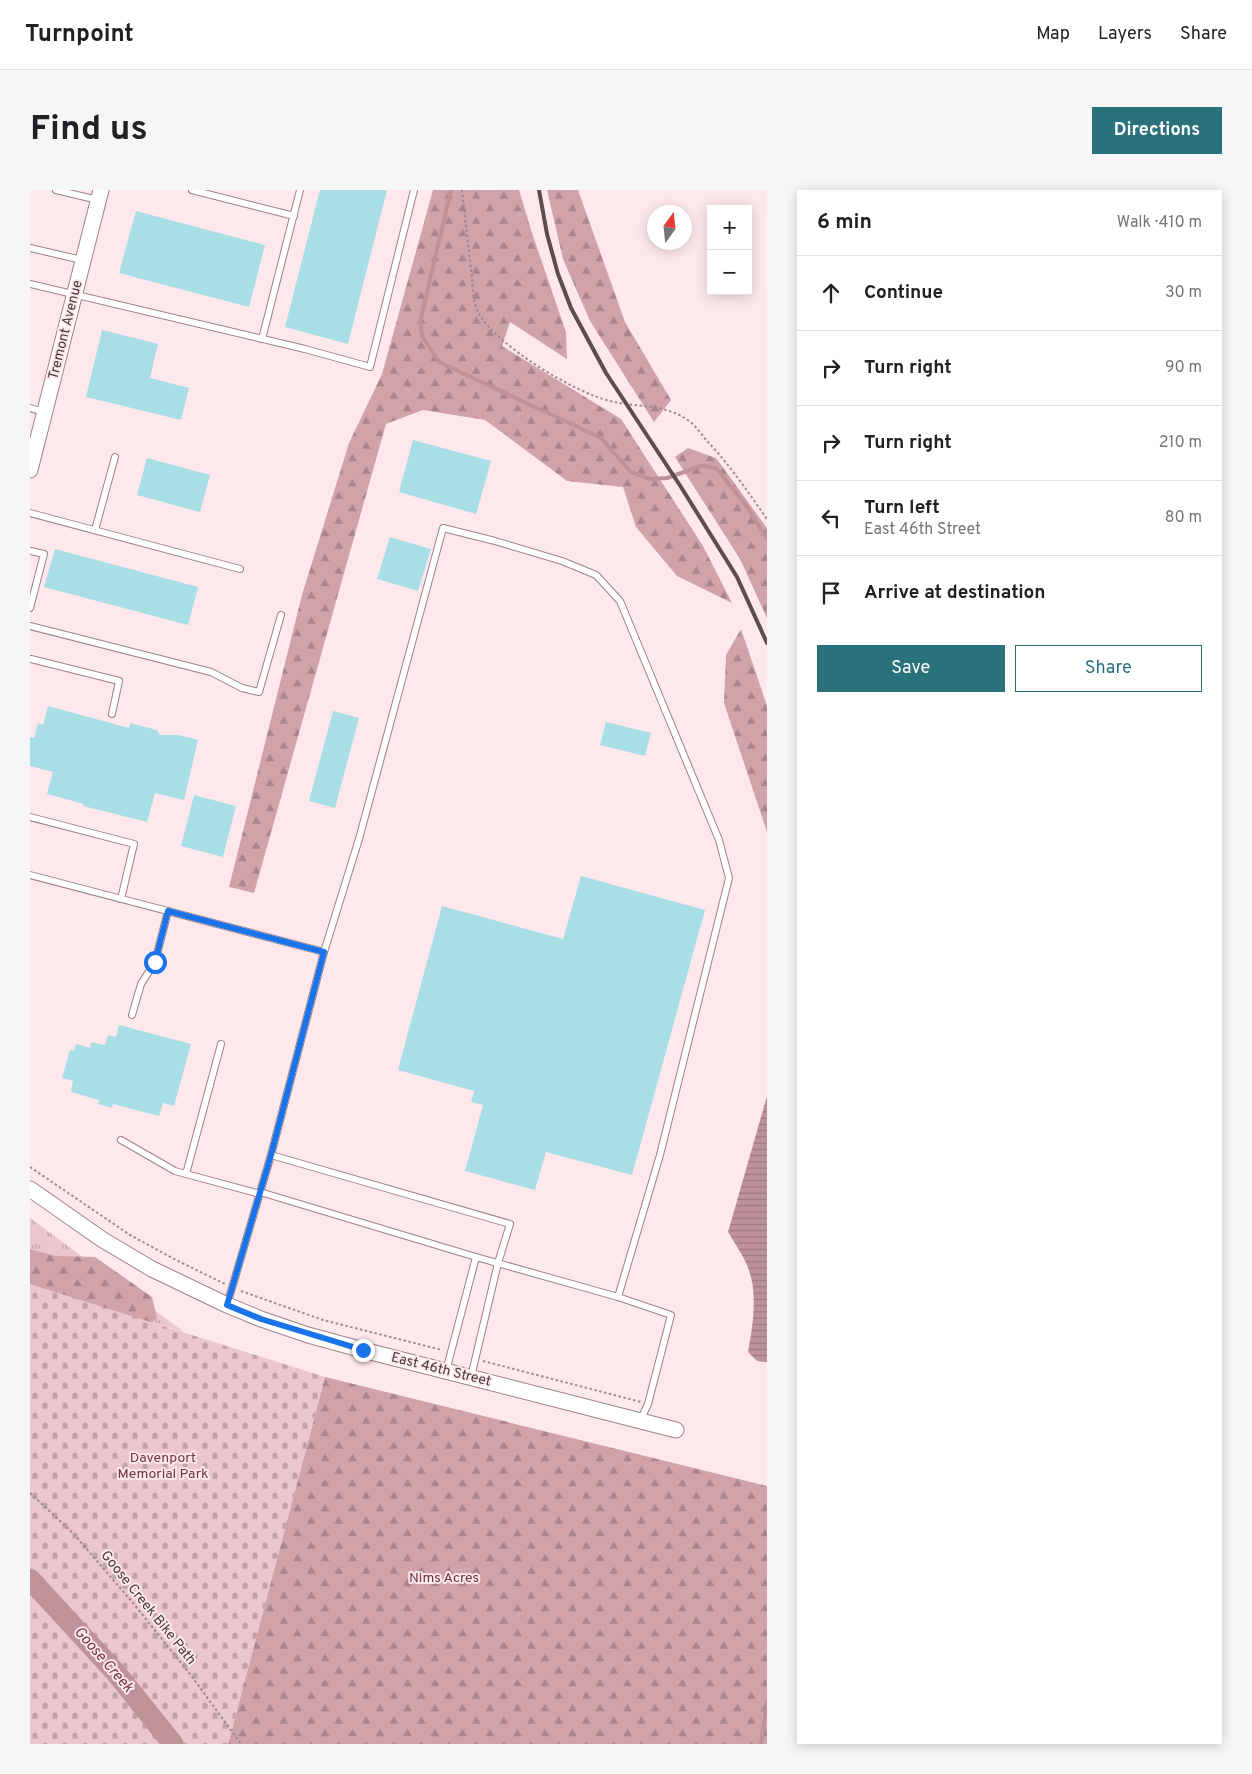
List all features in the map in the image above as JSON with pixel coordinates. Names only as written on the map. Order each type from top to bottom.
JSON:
[{"type":"street","name":"Tremont Avenue","points":[[30,470],[100,195]]},
{"type":"street","name":"East 46th Street","points":[[30,1189],[103,1240],[152,1269],[261,1319],[308,1334],[446,1371],[676,1430]]},
{"type":"lane","points":[[56,190],[100,195]]},
{"type":"lane","points":[[192,190],[294,216]]},
{"type":"lane","points":[[262,339],[300,190]]},
{"type":"lane","points":[[30,284],[262,339],[370,367],[414,190]]},
{"type":"lane","points":[[30,248],[83,260]]},
{"type":"lane","points":[[30,408],[45,412]]},
{"type":"lane","points":[[95,530],[115,457]]},
{"type":"lane","points":[[30,513],[240,569]]},
{"type":"lane","points":[[227,1305],[271,1155],[324,952],[359,839],[443,528],[496,541],[562,561],[596,575],[620,602],[719,840],[729,878],[660,1155],[618,1297]]},
{"type":"lane","points":[[30,551],[44,554],[30,608]]},
{"type":"lane","points":[[30,626],[210,672],[242,688],[259,692],[281,615]]},
{"type":"lane","points":[[30,659],[119,681],[112,714]]},
{"type":"lane","points":[[30,818],[134,844],[121,899]]},
{"type":"lane","points":[[30,875],[324,952]]},
{"type":"lane","points":[[132,1015],[141,984],[155,962],[168,911]]},
{"type":"lane","points":[[186,1174],[221,1044]]},
{"type":"lane","points":[[121,1140],[175,1171],[260,1193],[618,1297],[671,1315],[648,1404],[640,1421]]},
{"type":"lane","points":[[271,1155],[510,1224],[498,1263],[471,1377]]},
{"type":"lane","points":[[446,1371],[476,1257]]},
{"type":"path","points":[[462,190],[474,295],[479,313],[502,341],[557,379],[580,391],[617,403],[664,408],[689,421],[729,464],[767,519]]},
{"type":"path","points":[[30,1168],[130,1234],[176,1260],[231,1287],[323,1320],[450,1352]]},
{"type":"path","points":[[474,1359],[648,1404]]},
{"type":"path","name":"Goose Creek Bike Path","points":[[30,1493],[73,1533],[121,1589],[190,1674],[242,1744]]},
{"type":"green space","points":[[433,190],[519,190],[566,332],[567,359],[510,322],[502,346],[621,419],[703,546],[732,603],[677,576],[636,527],[623,487],[567,481],[485,420],[423,410],[386,424],[254,893],[229,887],[302,595],[349,443],[382,374]]},
{"type":"green space","points":[[547,190],[578,190],[625,322],[671,400],[654,422],[590,321],[563,259]]},
{"type":"green space","points":[[688,448],[716,458],[767,528],[767,618],[740,559],[675,457]]},
{"type":"green space","points":[[741,629],[767,706],[767,832],[724,703],[726,655]]},
{"type":"green space","points":[[30,1218],[184,1332],[30,1284]]},
{"type":"green space","points":[[30,1249],[55,1256],[95,1257],[152,1297],[157,1318],[125,1342],[30,1364]]},
{"type":"green space","name":"Davenport Memorial Park","points":[[30,1284],[325,1377],[228,1744],[30,1744]]},
{"type":"green space","name":"Nims Acres","points":[[325,1377],[767,1486],[767,1744],[228,1744]]},
{"type":"shaded area","points":[[767,1096],[767,1362],[757,1361],[748,1352],[754,1307],[752,1284],[746,1263],[728,1232]]},
{"type":"building","points":[[320,190],[387,190],[348,344],[285,327]]},
{"type":"building","points":[[136,211],[265,245],[249,307],[119,273]]},
{"type":"building","points":[[102,330],[158,344],[150,378],[189,388],[181,420],[86,397]]},
{"type":"building","points":[[413,440],[491,461],[476,514],[399,492]]},
{"type":"building","points":[[147,458],[210,475],[200,512],[137,495]]},
{"type":"building","points":[[390,537],[431,549],[418,591],[377,579]]},
{"type":"building","points":[[55,549],[198,587],[188,625],[44,587]]},
{"type":"building","points":[[48,706],[129,728],[130,723],[157,730],[160,735],[178,735],[198,740],[184,800],[155,793],[147,822],[83,806],[84,804],[47,794],[53,772],[30,766],[30,737],[34,738],[38,723],[43,725]]},
{"type":"building","points":[[333,711],[359,718],[335,808],[309,801]]},
{"type":"building","points":[[606,722],[651,733],[645,756],[600,745]]},
{"type":"building","points":[[194,795],[236,806],[223,857],[181,846]]},
{"type":"building","points":[[581,876],[705,910],[632,1175],[546,1152],[535,1190],[465,1171],[483,1105],[471,1102],[474,1091],[398,1070],[442,906],[563,939]]},
{"type":"building","points":[[119,1025],[191,1044],[174,1106],[163,1103],[159,1116],[113,1104],[112,1108],[98,1104],[99,1100],[71,1092],[73,1081],[62,1078],[70,1050],[74,1051],[76,1044],[90,1048],[91,1042],[105,1045],[108,1035],[116,1037]]},
{"type":"waterway","points":[[451,190],[420,322],[422,336],[439,362],[601,438],[631,472],[650,479],[667,478],[701,466],[716,468],[748,508],[767,539]]},
{"type":"waterway","name":"Goose Creek","points":[[30,1579],[117,1674],[173,1744]]},
{"type":"waterway","points":[[761,1744],[767,1701]]},
{"type":"railway","points":[[539,190],[547,234],[558,274],[571,308],[606,373],[681,487],[737,577],[767,643]]},
{"type":"route","points":[[155,962],[168,911],[324,952],[271,1155],[227,1305],[261,1319],[363,1350]]}]
